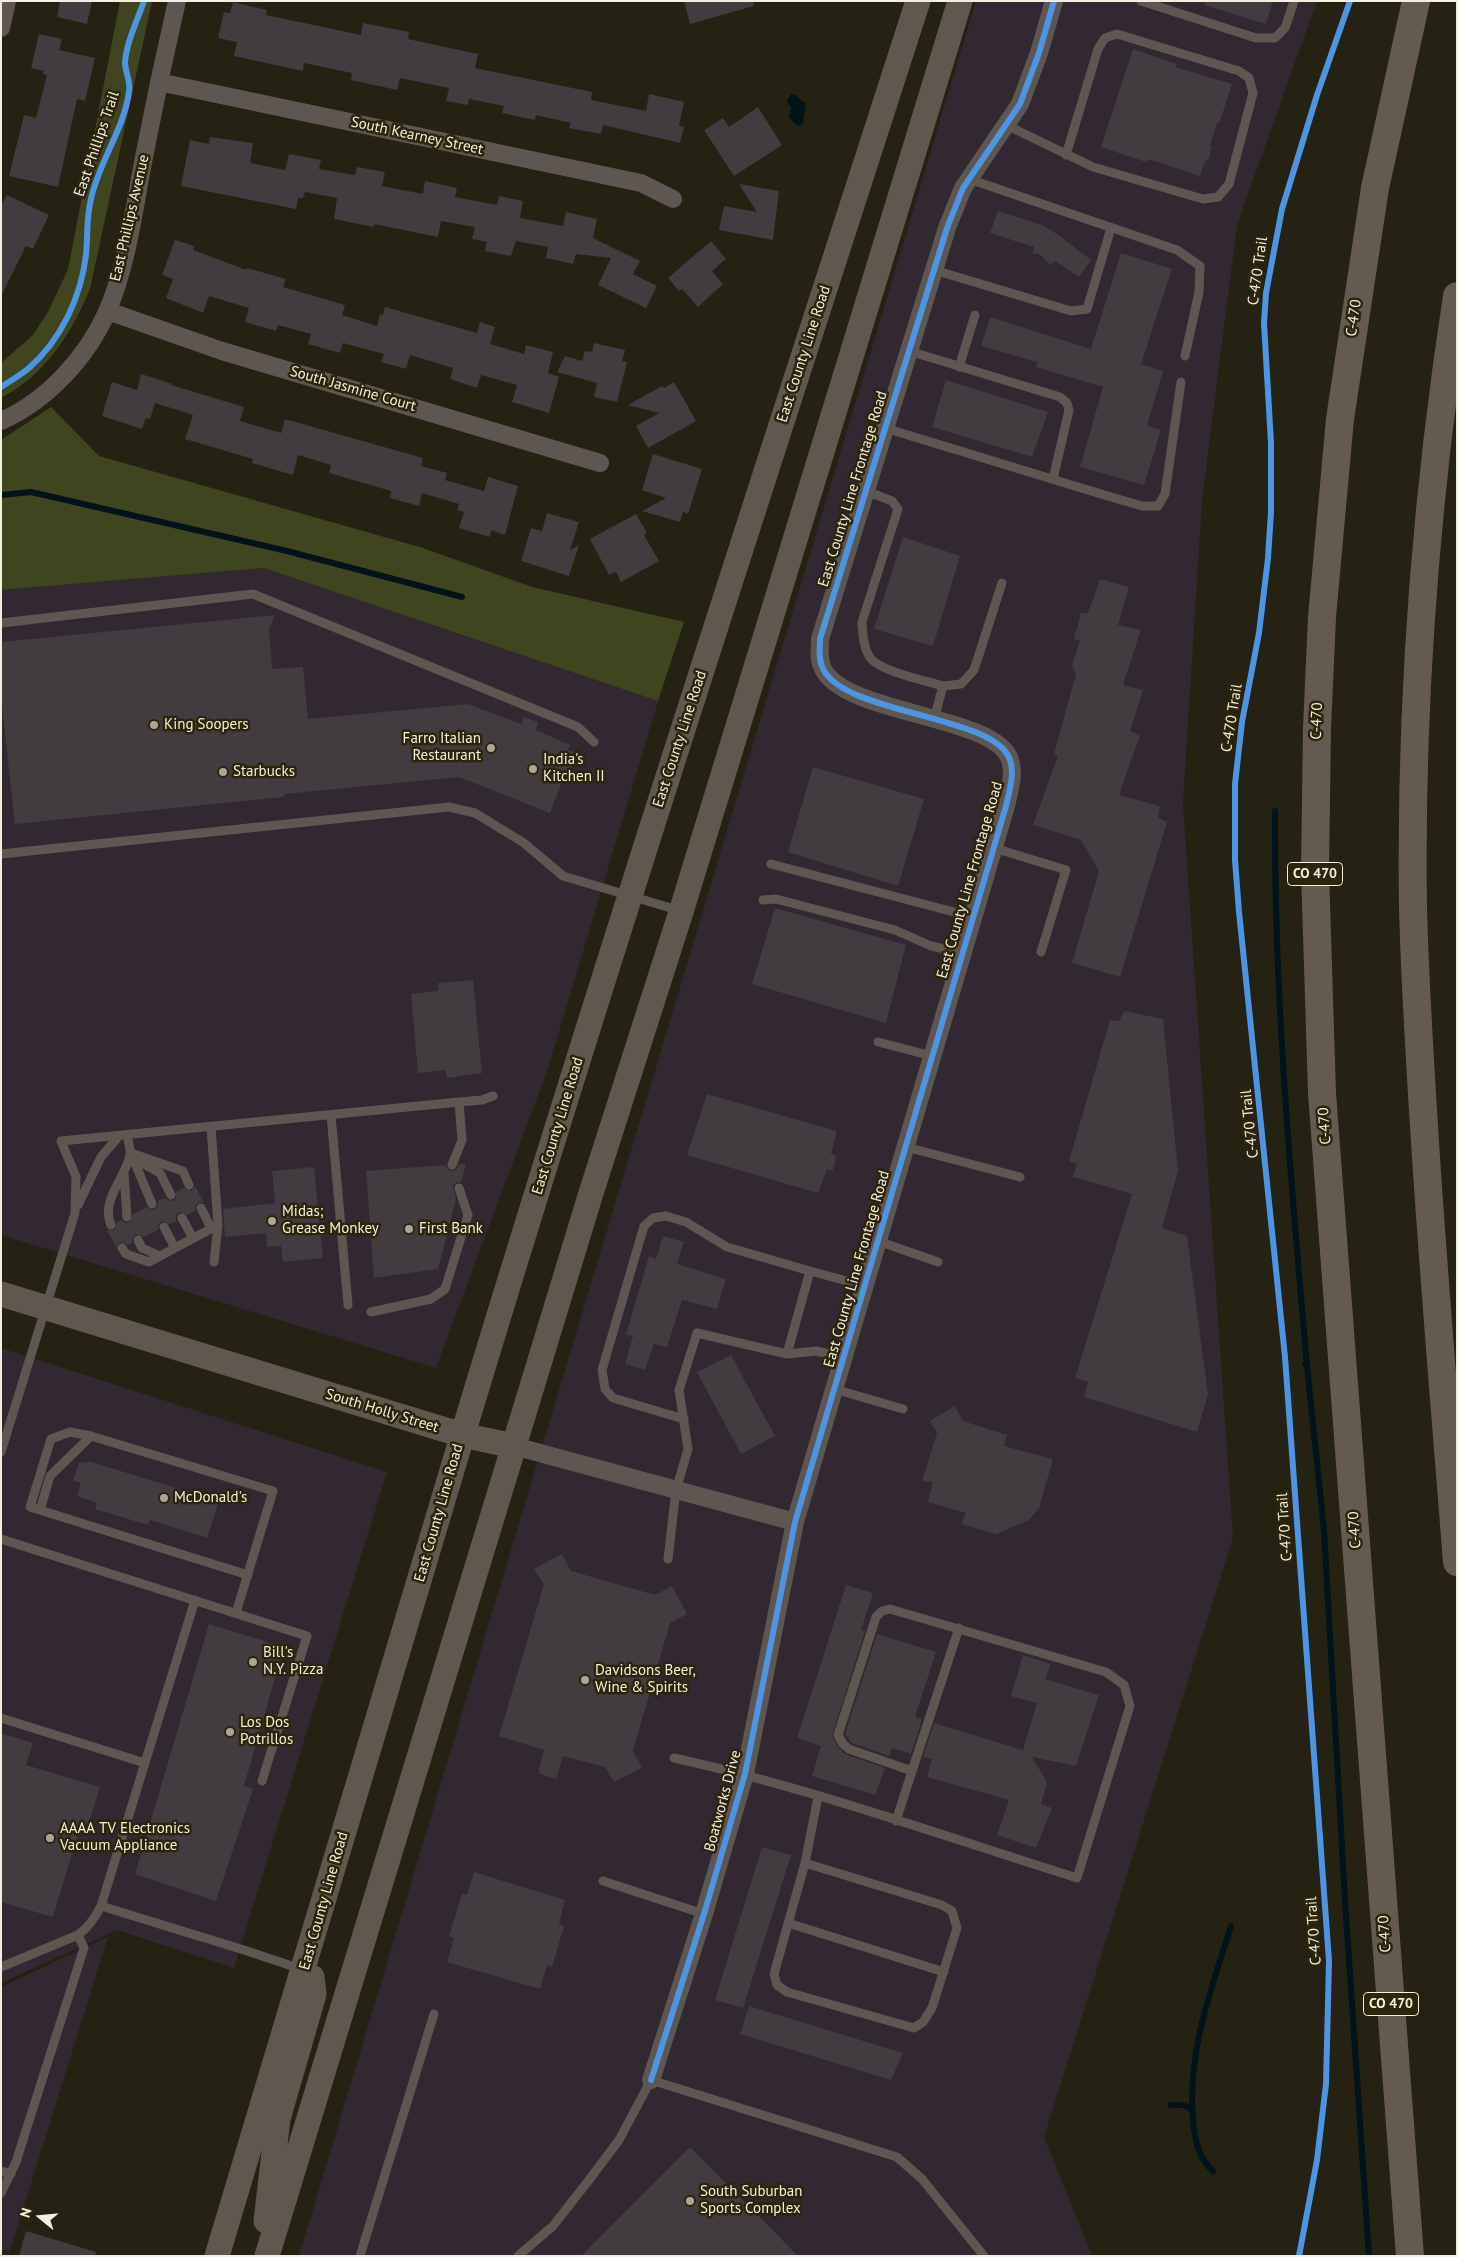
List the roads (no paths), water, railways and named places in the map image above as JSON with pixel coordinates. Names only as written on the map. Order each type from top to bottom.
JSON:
[{"type":"highway","name":"C-470","points":[[1410,2256],[1322,1093],[1317,974],[1315,851],[1317,728],[1322,617],[1340,419],[1378,170],[1416,1]]},
{"type":"highway","points":[[1457,296],[1441,403],[1424,566],[1417,686],[1413,821],[1413,905],[1419,1046],[1434,1284],[1457,1562]]},
{"type":"main road","name":"East County Line Road","points":[[217,2256],[462,1436],[630,896],[918,1]]},
{"type":"main road","points":[[267,2256],[591,1194],[681,912],[960,1]]},
{"type":"main road","name":"South Holly Street","points":[[1,1294],[462,1436],[514,1446]]},
{"type":"main road","points":[[263,2256],[278,2119],[314,1994],[312,1978],[304,1970]]},
{"type":"street","points":[[1,28],[7,1]]},
{"type":"street","name":"East Phillips Avenue","points":[[1,420],[14,415],[41,397],[68,372],[95,335],[108,311],[125,254],[177,1]]},
{"type":"street","name":"East County Line Frontage Road","points":[[796,1522],[994,848],[1006,806],[1012,774],[1011,762],[1006,751],[999,744],[970,730],[853,694],[830,678],[819,656],[820,639],[947,228],[963,188],[1020,104],[1039,53],[1054,1]]},
{"type":"street","name":"South Kearney Street","points":[[159,82],[641,183],[673,199]]},
{"type":"street","name":"South Jasmine Court","points":[[108,311],[222,351],[600,463]]},
{"type":"street","name":"South Holly Street","points":[[514,1446],[796,1522]]},
{"type":"street","name":"Boatworks Drive","points":[[651,2080],[704,1914],[745,1774],[796,1522]]},
{"type":"lane","points":[[1141,1],[1256,38],[1274,38],[1285,28],[1294,1]]},
{"type":"lane","points":[[1006,125],[1066,155],[1093,167],[1203,199],[1218,197],[1229,184],[1251,102],[1253,92],[1249,78],[1240,71],[1117,34],[1106,38],[1098,49],[1066,155]]},
{"type":"lane","points":[[969,179],[1177,250],[1200,266],[1199,292],[1185,356]]},
{"type":"lane","points":[[934,270],[1071,311],[1087,309],[1111,228]]},
{"type":"lane","points":[[959,367],[975,315]]},
{"type":"lane","points":[[909,351],[1060,398],[1067,403],[1069,410],[1053,480]]},
{"type":"lane","points":[[886,428],[1142,506],[1158,506],[1165,494],[1181,382]]},
{"type":"lane","points":[[866,491],[892,502],[898,509],[862,622],[863,642],[870,658],[886,668],[944,686],[961,684],[974,670],[1002,583]]},
{"type":"lane","points":[[1,622],[254,594],[578,727],[594,742]]},
{"type":"lane","points":[[934,719],[944,686]]},
{"type":"lane","points":[[1,854],[449,807],[475,813],[524,843],[563,876],[681,912]]},
{"type":"lane","points":[[994,848],[1066,870],[1041,952]]},
{"type":"lane","points":[[771,864],[973,918]]},
{"type":"lane","points":[[763,900],[776,899],[896,930],[931,946],[963,953]]},
{"type":"lane","points":[[878,1042],[932,1056]]},
{"type":"lane","points":[[75,1212],[76,1177],[61,1141],[482,1100],[493,1096]]},
{"type":"lane","points":[[452,1165],[462,1140],[459,1102]]},
{"type":"lane","points":[[331,1115],[348,1305]]},
{"type":"lane","points":[[211,1127],[214,1262]]},
{"type":"lane","points":[[123,1136],[152,1204]]},
{"type":"lane","points":[[1,1452],[75,1212],[101,1156],[123,1136]]},
{"type":"lane","points":[[906,1147],[1020,1178]]},
{"type":"lane","points":[[111,1225],[108,1219],[109,1207],[124,1170],[132,1156]]},
{"type":"lane","points":[[132,1156],[183,1171],[189,1186]]},
{"type":"lane","points":[[132,1156],[160,1173],[171,1195]]},
{"type":"lane","points":[[124,1170],[127,1217]]},
{"type":"lane","points":[[371,1312],[431,1299],[445,1289],[468,1215],[459,1188]]},
{"type":"lane","points":[[201,1208],[214,1226]]},
{"type":"lane","points":[[684,1419],[613,1398],[605,1388],[602,1370],[644,1226],[653,1218],[666,1216],[686,1222],[727,1247],[865,1286]]},
{"type":"lane","points":[[182,1218],[192,1238]]},
{"type":"lane","points":[[122,1248],[126,1254],[148,1262],[214,1226]]},
{"type":"lane","points":[[164,1227],[174,1248]]},
{"type":"lane","points":[[138,1240],[142,1248],[160,1256]]},
{"type":"lane","points":[[878,1241],[938,1262]]},
{"type":"lane","points":[[787,1354],[810,1270]]},
{"type":"lane","points":[[668,1559],[676,1490],[688,1449],[679,1390],[696,1333],[787,1354],[816,1351],[843,1357]]},
{"type":"lane","points":[[834,1389],[902,1409]]},
{"type":"lane","points":[[236,1613],[248,1575],[273,1491],[90,1436],[70,1432],[51,1439],[30,1507],[248,1575]]},
{"type":"lane","points":[[40,1510],[50,1476],[90,1436]]},
{"type":"lane","points":[[1,1539],[307,1636],[262,1781]]},
{"type":"lane","points":[[1,1967],[78,1935],[87,1928],[101,1906],[195,1600]]},
{"type":"lane","points":[[674,1758],[745,1774],[1077,1878],[1130,1706],[1124,1685],[1106,1672],[890,1609],[882,1611],[876,1617],[838,1735],[843,1744],[849,1749],[912,1771]]},
{"type":"lane","points":[[896,1821],[959,1628]]},
{"type":"lane","points":[[1,1718],[145,1763]]},
{"type":"lane","points":[[805,1863],[942,1904],[952,1911],[957,1928],[932,2008],[923,2022],[914,2028],[786,1992],[777,1985],[774,1974],[805,1863],[818,1797]]},
{"type":"lane","points":[[603,1881],[704,1914]]},
{"type":"lane","points":[[101,1906],[304,1970]]},
{"type":"lane","points":[[788,1923],[944,1972]]},
{"type":"lane","points":[[1,2193],[11,2174],[84,1948],[78,1935]]},
{"type":"lane","points":[[360,2256],[434,2014]]},
{"type":"lane","points":[[518,2256],[553,2226],[596,2172],[620,2140],[651,2080],[897,2157],[922,2179],[984,2256]]},
{"type":"lane","points":[[1,2170],[11,2174]]},
{"type":"waterway","points":[[1,495],[31,492],[287,551],[462,597]]},
{"type":"waterway","points":[[1275,811],[1275,880],[1280,1019],[1307,1366]]},
{"type":"waterway","points":[[1305,1364],[1307,1366],[1324,1530],[1345,1900],[1369,2256]]},
{"type":"waterway","points":[[1213,2171],[1204,2160],[1198,2148],[1193,2120],[1192,2095],[1197,2046],[1202,2021],[1231,1926]]},
{"type":"waterway","points":[[1171,2105],[1184,2105],[1192,2110]]},
{"type":"place","name":"King Soopers","points":[[154,725]]},
{"type":"place","name":"Farro Italian Restaurant","points":[[491,748]]},
{"type":"place","name":"India's Kitchen II","points":[[533,769]]},
{"type":"place","name":"Starbucks","points":[[223,772]]},
{"type":"place","name":"Midas; Grease Monkey","points":[[272,1221]]},
{"type":"place","name":"First Bank","points":[[409,1229]]},
{"type":"place","name":"McDonald's","points":[[164,1498]]},
{"type":"place","name":"Bill's N.Y. Pizza","points":[[253,1662]]},
{"type":"place","name":"Davidsons Beer, Wine & Spirits","points":[[585,1680]]},
{"type":"place","name":"Los Dos Potrillos","points":[[230,1732]]},
{"type":"place","name":"AAAA TV Electronics Vacuum Appliance","points":[[50,1838]]},
{"type":"place","name":"South Suburban Sports Complex","points":[[690,2201]]}]
